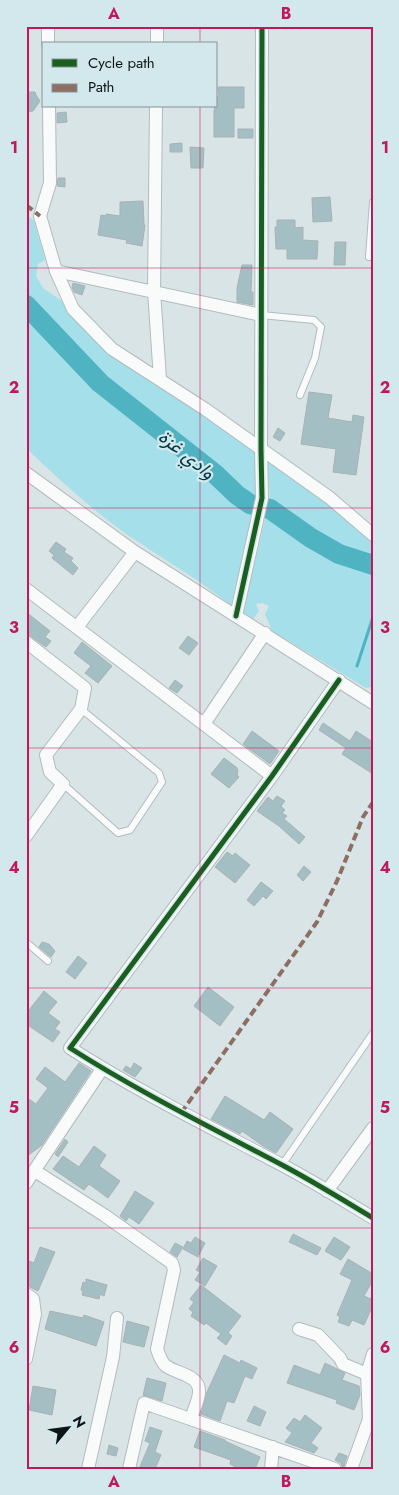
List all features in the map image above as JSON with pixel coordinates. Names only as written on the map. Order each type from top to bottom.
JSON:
[{"type":"street","points":[[48,26],[48,42]]},
{"type":"street","points":[[157,26],[157,42]]},
{"type":"street","points":[[236,616],[262,498],[262,26]]},
{"type":"street","points":[[49,108],[50,183],[40,216],[56,271],[73,309],[112,349],[205,408],[330,498],[373,535]]},
{"type":"street","points":[[156,108],[154,291],[160,378]]},
{"type":"street","points":[[56,271],[261,315]]},
{"type":"street","points":[[26,473],[135,552],[373,702]]},
{"type":"street","points":[[77,627],[135,552]]},
{"type":"street","points":[[26,589],[272,776]]},
{"type":"street","points":[[204,724],[264,633]]},
{"type":"street","points":[[26,642],[85,688],[81,709],[46,756],[50,772],[63,784],[26,836]]},
{"type":"street","points":[[339,680],[272,776],[70,1048],[102,1069],[181,1113],[282,1165],[373,1218]]},
{"type":"street","points":[[26,1183],[102,1069]]},
{"type":"street","points":[[328,1191],[373,1128]]},
{"type":"street","points":[[35,1171],[104,1215],[172,1263],[174,1270],[157,1349],[159,1357],[165,1366],[197,1382],[200,1392],[190,1419]]},
{"type":"street","points":[[26,1294],[33,1299],[35,1314],[26,1359]]},
{"type":"street","points":[[88,1469],[113,1357],[117,1318]]},
{"type":"street","points":[[298,1329],[318,1335],[344,1364],[367,1374]]},
{"type":"street","points":[[351,1469],[369,1419],[367,1374],[373,1354]]},
{"type":"street","points":[[129,1469],[144,1404],[335,1469]]},
{"type":"street","points":[[271,1469],[273,1447]]},
{"type":"lane","points":[[369,257],[373,202]]},
{"type":"lane","points":[[261,315],[314,320],[321,326],[315,358],[300,395]]},
{"type":"lane","points":[[63,784],[118,833],[130,830],[162,782],[159,773],[81,709]]},
{"type":"lane","points":[[26,942],[48,962]]},
{"type":"lane","points":[[282,1165],[373,1033]]},
{"type":"shaded area","points":[[26,214],[34,221],[45,260],[38,264],[36,276],[43,288],[65,303],[159,384],[256,451],[257,498],[231,605],[127,535],[97,512],[26,448]]},
{"type":"shaded area","points":[[267,460],[326,502],[373,540],[373,684],[371,687],[366,688],[272,631],[265,614],[269,606],[262,603],[256,604],[259,611],[253,619],[243,612],[270,498]]},
{"type":"building","points":[[218,87],[244,87],[244,108],[234,108],[234,137],[214,137],[214,111],[215,108],[218,108]]},
{"type":"building","points":[[26,92],[35,92],[40,101],[33,111],[26,112]]},
{"type":"building","points":[[66,112],[67,122],[57,123],[57,113]]},
{"type":"building","points":[[238,129],[253,129],[253,138],[238,138]]},
{"type":"building","points":[[182,143],[182,152],[170,152],[170,144]]},
{"type":"building","points":[[190,147],[204,148],[203,168],[191,168]]},
{"type":"building","points":[[58,178],[65,178],[65,187],[57,186]]},
{"type":"building","points":[[330,197],[332,221],[313,222],[312,198]]},
{"type":"building","points":[[143,201],[145,225],[142,246],[126,243],[127,240],[98,235],[101,215],[120,216],[120,202]]},
{"type":"building","points":[[277,220],[295,220],[295,228],[303,227],[303,240],[318,241],[317,259],[287,259],[287,249],[276,249],[275,227],[277,227]]},
{"type":"building","points":[[335,242],[346,242],[345,265],[334,265]]},
{"type":"building","points":[[242,265],[252,265],[251,292],[253,292],[253,305],[237,302],[237,288]]},
{"type":"building","points":[[73,283],[85,286],[82,295],[74,292]]},
{"type":"building","points":[[309,392],[332,395],[328,418],[352,422],[353,415],[364,417],[356,475],[333,472],[336,449],[301,444]]},
{"type":"building","points":[[278,428],[285,433],[280,441],[273,437]]},
{"type":"building","points":[[56,542],[66,549],[64,552],[73,558],[71,561],[78,568],[73,575],[52,558],[54,555],[49,551]]},
{"type":"building","points":[[26,612],[50,631],[45,637],[51,641],[46,647],[26,633]]},
{"type":"building","points":[[188,636],[198,643],[189,655],[179,648]]},
{"type":"building","points":[[82,642],[112,666],[98,683],[85,673],[91,666],[74,653]]},
{"type":"building","points":[[175,680],[183,686],[177,693],[169,688]]},
{"type":"building","points":[[323,723],[350,741],[356,731],[373,742],[373,774],[342,754],[346,748],[319,730]]},
{"type":"building","points":[[252,731],[279,751],[270,764],[243,744]]},
{"type":"building","points":[[224,758],[238,770],[237,775],[239,777],[229,788],[211,774]]},
{"type":"building","points":[[277,796],[285,801],[281,806],[285,810],[282,813],[287,816],[284,819],[305,837],[299,844],[279,826],[257,811],[268,797],[273,801]]},
{"type":"building","points":[[227,852],[233,856],[235,853],[250,865],[235,883],[215,867]]},
{"type":"building","points":[[304,866],[311,872],[303,881],[297,875]]},
{"type":"building","points":[[261,882],[273,891],[266,899],[263,896],[254,906],[247,900]]},
{"type":"building","points":[[42,942],[49,944],[55,951],[51,957],[39,947]]},
{"type":"building","points":[[78,956],[87,963],[75,979],[66,972]]},
{"type":"building","points":[[208,987],[234,1007],[220,1026],[194,1006]]},
{"type":"building","points":[[44,991],[57,1002],[48,1013],[60,1022],[55,1029],[60,1032],[53,1042],[26,1024],[26,1014]]},
{"type":"building","points":[[79,1063],[91,1071],[42,1145],[26,1157],[26,1097],[36,1104],[48,1088],[36,1079],[45,1067],[65,1082]]},
{"type":"building","points":[[134,1063],[142,1068],[135,1077],[123,1070],[126,1066],[131,1069]]},
{"type":"building","points":[[225,1096],[264,1120],[270,1112],[293,1129],[276,1153],[242,1131],[240,1134],[211,1119]]},
{"type":"building","points":[[65,1139],[68,1142],[58,1157],[55,1154]]},
{"type":"building","points":[[94,1146],[106,1155],[99,1166],[120,1181],[108,1198],[89,1184],[84,1190],[53,1169],[63,1156],[79,1167]]},
{"type":"building","points":[[135,1191],[154,1203],[139,1224],[129,1217],[126,1221],[120,1216]]},
{"type":"building","points":[[293,1234],[321,1248],[317,1255],[289,1242]]},
{"type":"building","points":[[195,1237],[205,1243],[198,1257],[183,1249],[187,1241],[191,1243]]},
{"type":"building","points":[[334,1237],[350,1247],[341,1260],[325,1251]]},
{"type":"building","points":[[175,1243],[183,1247],[177,1257],[170,1252]]},
{"type":"building","points":[[40,1247],[55,1252],[38,1291],[26,1285],[26,1267],[29,1261],[34,1263]]},
{"type":"building","points":[[203,1258],[217,1266],[205,1286],[195,1280],[200,1272],[196,1270]]},
{"type":"building","points":[[348,1259],[373,1274],[373,1280],[364,1296],[373,1300],[373,1305],[364,1325],[352,1320],[349,1326],[338,1322],[340,1317],[337,1315],[352,1280],[340,1274]]},
{"type":"building","points":[[86,1279],[107,1285],[104,1296],[100,1294],[99,1299],[82,1295],[83,1282],[86,1283]]},
{"type":"building","points":[[201,1285],[241,1316],[228,1333],[232,1336],[226,1345],[217,1338],[221,1334],[206,1323],[204,1325],[191,1316],[193,1312],[189,1309],[194,1302],[190,1299]]},
{"type":"building","points":[[50,1311],[83,1318],[84,1315],[104,1322],[96,1346],[45,1329]]},
{"type":"building","points":[[127,1321],[149,1327],[144,1347],[123,1342]]},
{"type":"building","points":[[224,1355],[240,1363],[241,1360],[257,1368],[252,1379],[245,1376],[234,1403],[227,1401],[220,1421],[201,1414],[207,1392]]},
{"type":"building","points":[[325,1363],[345,1373],[342,1380],[359,1386],[360,1395],[354,1410],[336,1403],[337,1400],[287,1383],[294,1365],[320,1375]]},
{"type":"building","points":[[147,1378],[166,1383],[162,1401],[143,1395]]},
{"type":"building","points":[[33,1386],[56,1390],[52,1415],[29,1410]]},
{"type":"building","points":[[254,1406],[266,1412],[260,1426],[247,1421]]},
{"type":"building","points":[[305,1415],[322,1428],[311,1443],[318,1448],[314,1453],[285,1442],[292,1433],[286,1428],[294,1418],[300,1422]]},
{"type":"building","points":[[150,1427],[162,1431],[155,1452],[161,1455],[155,1469],[139,1469],[150,1443],[145,1441]]},
{"type":"building","points":[[200,1431],[225,1440],[260,1457],[255,1469],[240,1469],[230,1464],[231,1460],[194,1447]]},
{"type":"building","points":[[109,1445],[118,1448],[116,1456],[107,1454]]},
{"type":"building","points":[[339,1453],[347,1456],[343,1469],[341,1463],[335,1460]]},
{"type":"waterway","name":"وادي غزة","points":[[26,305],[100,383],[214,473],[237,495],[250,504],[270,509],[311,538],[339,554],[373,565]]},
{"type":"waterway","points":[[357,666],[373,617]]},
{"type":"marked path","points":[[26,205],[40,216]]},
{"type":"marked path","points":[[181,1113],[317,922],[337,881],[363,817],[373,802]]},
{"type":"cycle path","points":[[236,616],[262,498],[262,26]]},
{"type":"cycle path","points":[[339,680],[272,776],[70,1048],[149,1095],[295,1172],[373,1218]]}]
